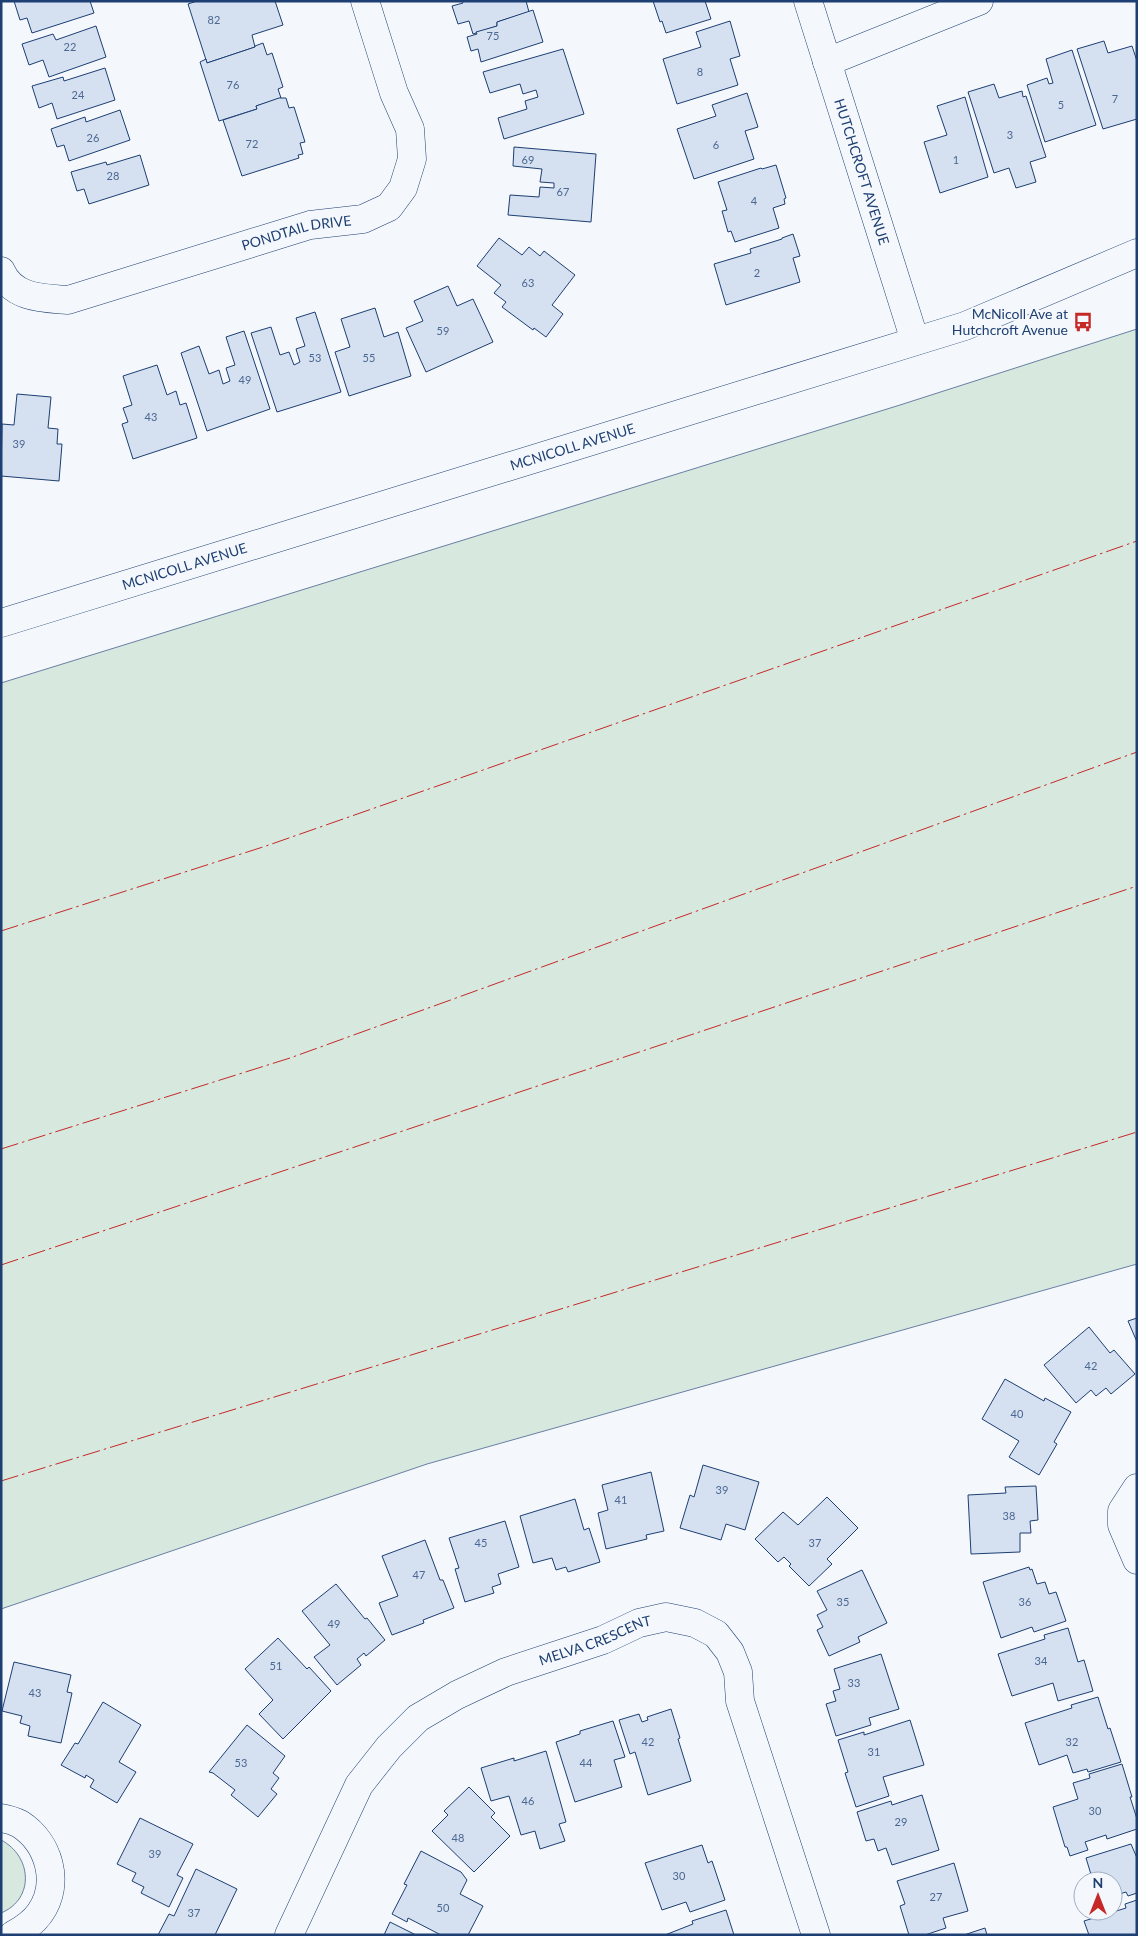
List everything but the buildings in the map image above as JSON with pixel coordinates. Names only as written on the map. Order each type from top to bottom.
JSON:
[{"type":"street","name":"PONDTAIL DRIVE","points":[[1,271],[4,279],[23,294],[44,299],[68,300],[310,225],[363,219],[390,208],[403,188],[412,159],[410,129],[394,93],[365,1]]},
{"type":"street","name":"HUTCHCROFT AVENUE","points":[[808,1],[915,341]]},
{"type":"street","points":[[827,62],[979,1]]},
{"type":"street","name":"MCNICOLL AVENUE","points":[[1,624],[861,359],[978,321],[1137,253]]},
{"type":"street","points":[[1137,1488],[1122,1511],[1122,1526],[1137,1560]]},
{"type":"street","name":"MELVA CRESCENT","points":[[288,1935],[359,1785],[389,1747],[418,1718],[457,1695],[506,1672],[603,1640],[639,1622],[666,1617],[695,1622],[716,1634],[730,1652],[738,1672],[740,1701],[816,1935]]},
{"type":"street","points":[[1,1818],[18,1823],[35,1836],[46,1853],[51,1874],[49,1894],[41,1913],[25,1932]]},
{"type":"shaded area","points":[[1137,329],[1137,1264],[427,1464],[1,1609],[1,683],[900,405]]},
{"type":"shaded area","points":[[1,1840],[19,1856],[24,1866],[25,1877],[24,1888],[20,1898],[1,1913]]},
{"type":"power","points":[[1,931],[266,846],[1137,541]]},
{"type":"power","points":[[1,1149],[290,1058],[1137,752]]},
{"type":"power","points":[[1,1265],[1137,886]]},
{"type":"power","points":[[1,1481],[1137,1132]]},
{"type":"place","name":"McNicoll Ave at Hutchcroft Avenue","points":[[1083,322]]}]
